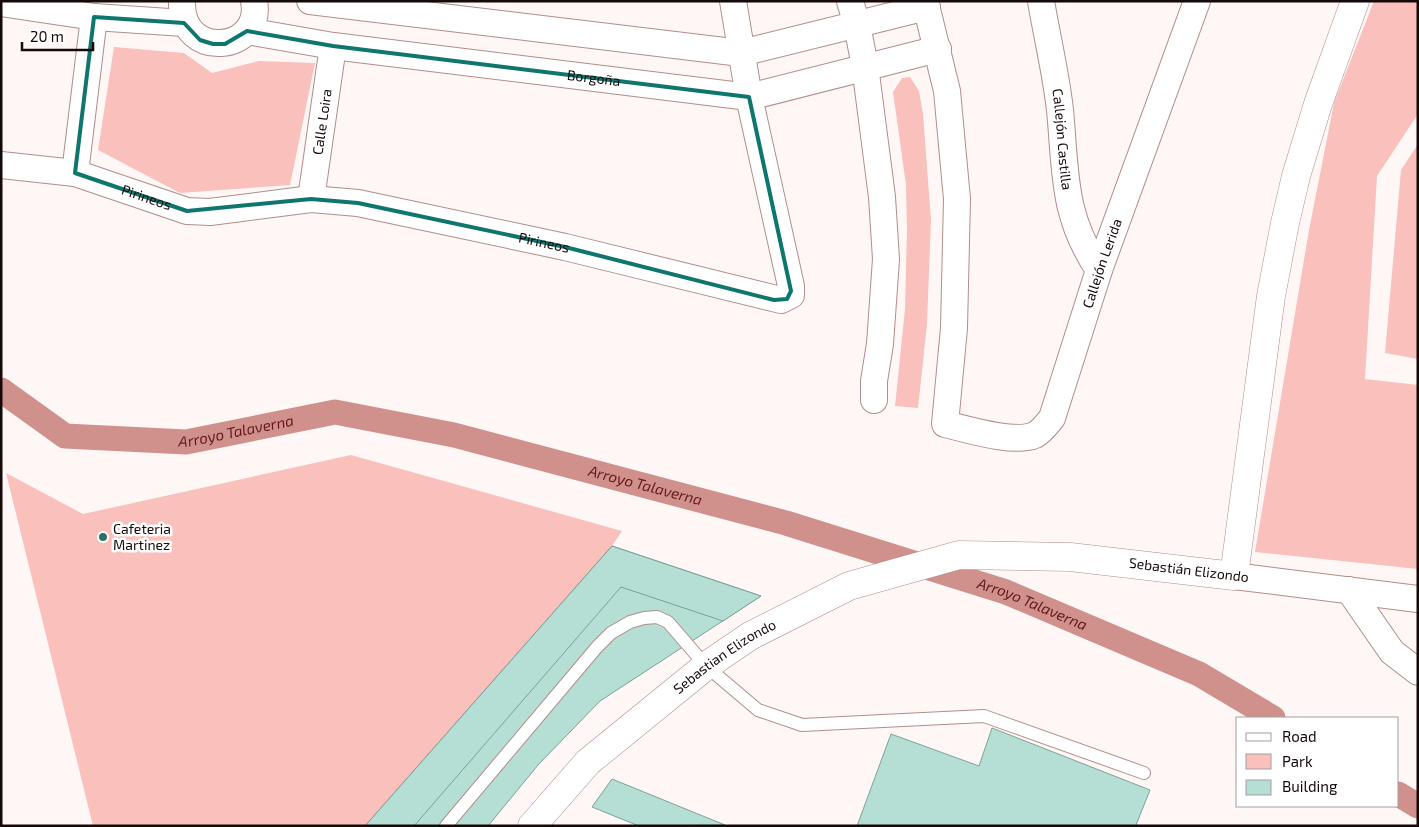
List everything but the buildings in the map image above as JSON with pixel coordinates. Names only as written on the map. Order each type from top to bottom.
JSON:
[{"type":"street","points":[[1,4],[94,17],[183,12],[191,32],[200,40],[213,44],[225,44],[237,39],[246,31],[253,20],[254,1]]},
{"type":"street","points":[[310,1],[741,53],[854,13],[926,4],[938,48]]},
{"type":"street","name":"Pirineos","points":[[1,164],[75,173],[187,211],[210,212],[311,199],[358,203],[441,219],[781,300],[791,295],[791,286],[748,97],[733,1]]},
{"type":"street","name":"Callejón Castilla","points":[[1041,1],[1060,108],[1065,176],[1071,212],[1083,244],[1099,270]]},
{"type":"street","name":"Callejón Lerida","points":[[938,48],[947,91],[957,199],[954,328],[945,424],[988,434],[1016,437],[1033,436],[1052,418],[1099,270],[1197,1]]},
{"type":"street","points":[[1234,576],[1271,296],[1285,223],[1296,176],[1318,104],[1355,1]]},
{"type":"street","points":[[854,13],[865,66],[882,197],[886,259],[880,344],[873,390],[874,400]]},
{"type":"street","points":[[75,173],[94,17]]},
{"type":"street","name":"Borgoña","points":[[246,31],[333,46],[748,97],[938,48]]},
{"type":"street","name":"Calle Loira","points":[[311,199],[333,46]]},
{"type":"street","name":"Sebastián Elizondo","points":[[960,555],[1070,557],[1418,599]]},
{"type":"street","name":"Sebastian Elizondo","points":[[532,826],[588,762],[706,666],[750,636],[794,612],[850,586],[960,555]]},
{"type":"street","points":[[1349,590],[1392,652],[1418,672]]},
{"type":"street","points":[[1381,638],[1418,649]]},
{"type":"lane","points":[[446,826],[590,654],[612,633],[630,622],[657,617],[668,622],[706,666],[758,710],[802,725],[984,716],[1144,773]]},
{"type":"highlighted area","points":[[94,17],[184,23],[200,40],[213,44],[225,44],[247,31],[333,46],[749,97],[791,291],[787,299],[774,300],[565,247],[358,203],[311,199],[187,211],[75,173]]},
{"type":"green space","points":[[1374,1],[1418,1],[1418,114],[1377,176],[1365,379],[1418,385],[1418,569],[1255,552],[1309,230],[1334,103]]},
{"type":"green space","points":[[114,47],[184,53],[212,73],[259,61],[315,63],[290,185],[180,193],[98,150]]},
{"type":"green space","points":[[910,77],[919,91],[923,114],[931,220],[927,324],[918,408],[895,406],[905,309],[907,230],[906,185],[893,92],[902,78]]},
{"type":"green space","points":[[1418,144],[1418,359],[1385,353],[1401,170]]},
{"type":"green space","points":[[351,455],[622,531],[612,546],[365,826],[93,826],[6,473],[83,514]]},
{"type":"waterway","name":"Arroyo Talaverna","points":[[1,390],[65,436],[186,442],[335,412],[454,435],[786,523],[1006,592],[1199,674],[1271,717]]},
{"type":"waterway","name":"Arroyo Talaverna","points":[[1399,795],[1418,806]]},
{"type":"place","name":"Cafeteria Martinez","points":[[103,537]]}]
